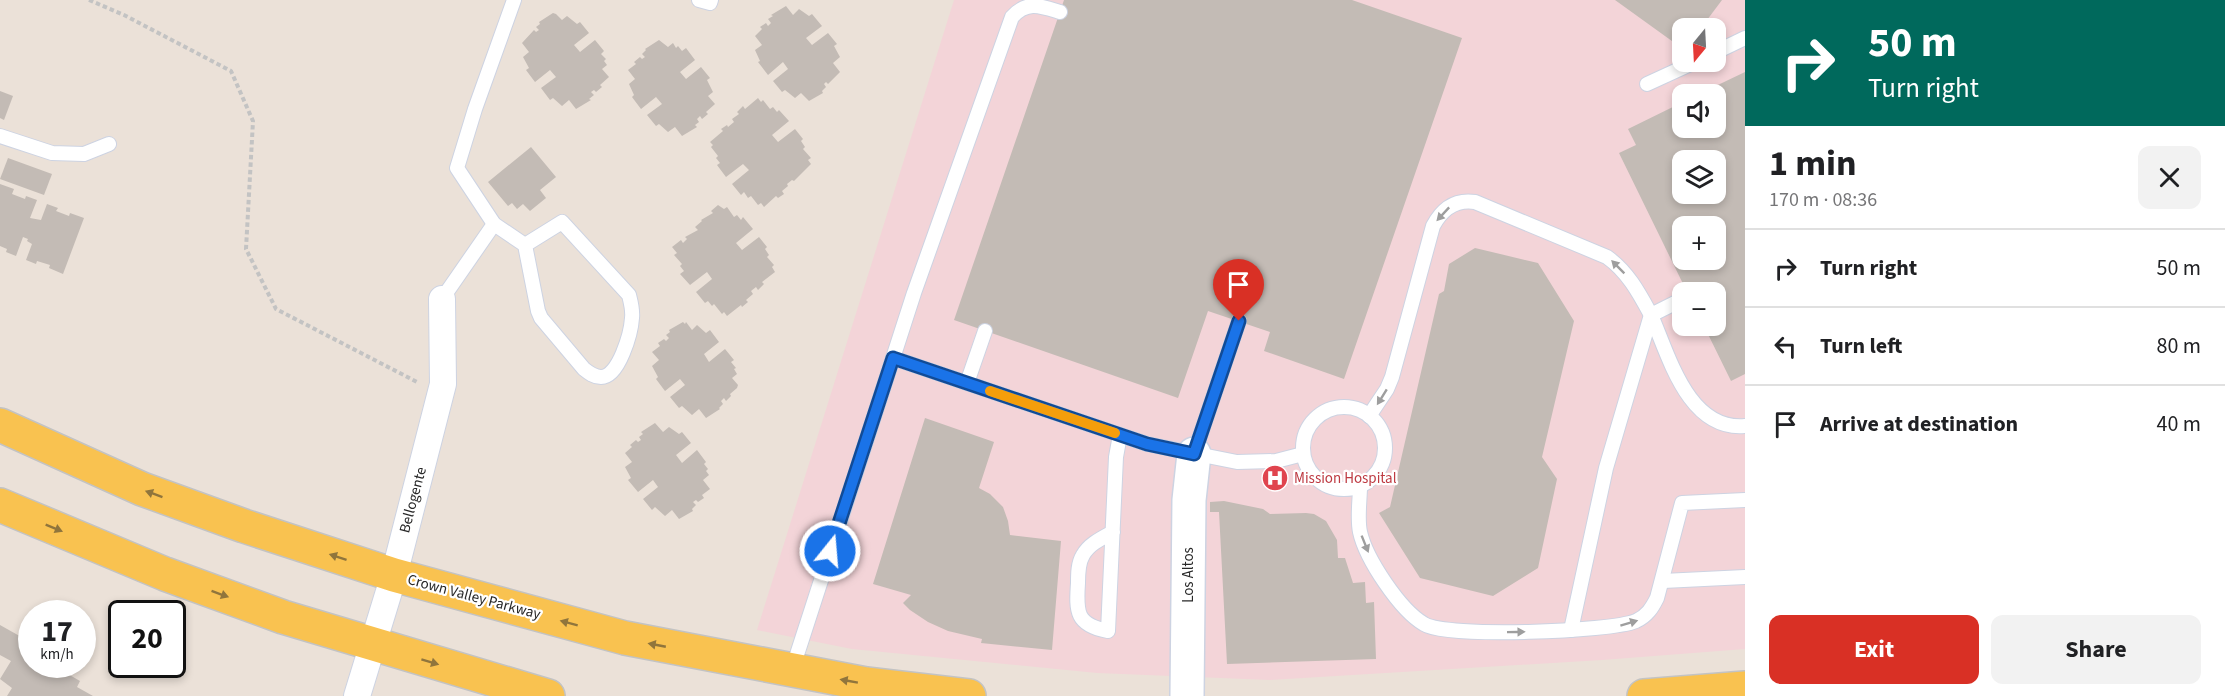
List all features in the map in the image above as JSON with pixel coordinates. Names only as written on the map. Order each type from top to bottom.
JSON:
[{"type":"main road","name":"Crown Valley Parkway","points":[[0,425],[142,489],[244,526],[394,575],[625,638],[866,684],[969,696]]},
{"type":"main road","points":[[0,505],[165,574],[283,616],[548,696]]},
{"type":"main road","points":[[1644,696],[1745,688]]},
{"type":"street","name":"Bellogente","points":[[357,696],[394,575],[441,395],[443,384],[442,299]]},
{"type":"street","name":"Los Altos","points":[[1187,696],[1189,500],[1194,454]]},
{"type":"lane","points":[[514,0],[475,109],[457,168],[494,224],[525,245],[541,318],[584,369],[592,375],[602,377],[609,375],[618,366],[631,328],[632,307],[629,296],[562,222],[525,245]]},
{"type":"lane","points":[[699,0],[710,3],[711,0]]},
{"type":"lane","points":[[791,671],[914,293],[1012,17],[1024,5],[1029,4],[1060,12]]},
{"type":"lane","points":[[1726,47],[1745,38]]},
{"type":"lane","points":[[1647,84],[1673,72]]},
{"type":"lane","points":[[0,136],[52,153],[84,154],[109,144]]},
{"type":"lane","points":[[1369,416],[1380,401],[1392,377],[1433,226],[1440,213],[1459,202],[1475,202],[1607,257],[1616,263],[1635,285],[1682,385],[1692,401],[1702,412],[1713,419],[1727,424],[1745,426]]},
{"type":"lane","points":[[442,299],[494,224]]},
{"type":"lane","points":[[1571,630],[1606,468],[1651,315],[1672,304]]},
{"type":"lane","points":[[1194,454],[1239,321]]},
{"type":"lane","points":[[967,383],[985,331]]},
{"type":"lane","points":[[893,358],[1147,444],[1237,462],[1276,461],[1303,454]]},
{"type":"lane","points":[[1352,408],[1369,416],[1379,426],[1384,440],[1385,454],[1381,467],[1372,478],[1360,486],[1348,489],[1324,484],[1314,477],[1303,454],[1305,435],[1309,426],[1323,413],[1332,409],[1352,408]]},
{"type":"lane","points":[[1113,532],[1096,542],[1082,555],[1079,564],[1076,607],[1084,622],[1093,628],[1108,631],[1113,532],[1116,457],[1120,435]]},
{"type":"lane","points":[[1360,486],[1360,531],[1368,551],[1400,605],[1426,626],[1441,630],[1502,632],[1571,630],[1622,625],[1637,620],[1652,609],[1663,581],[1682,503],[1745,500]]},
{"type":"lane","points":[[1663,581],[1745,577]]},
{"type":"path","points":[[89,0],[124,15],[231,71],[253,121],[246,249],[276,309],[441,395]]},
{"type":"shaded area","name":"Mission Hospital","points":[[954,0],[1745,0],[1745,649],[1270,680],[1097,673],[852,649],[757,630]]},
{"type":"building","points":[[1064,0],[1352,0],[1462,38],[1344,379],[1264,351],[1270,332],[1208,311],[1178,398],[954,320]]},
{"type":"building","points":[[1615,0],[1722,0],[1708,18],[1672,18],[1672,41]]},
{"type":"building","points":[[786,6],[793,15],[799,9],[809,16],[812,14],[822,26],[806,38],[812,45],[828,33],[837,44],[834,46],[840,57],[833,63],[840,72],[828,84],[826,82],[824,84],[826,87],[823,93],[809,101],[801,93],[795,98],[785,90],[782,92],[773,81],[788,69],[783,62],[768,75],[758,62],[760,61],[755,50],[762,45],[755,36],[762,29],[760,27],[766,23],[768,26],[771,23],[768,19],[773,16],[771,15]]},
{"type":"building","points":[[553,13],[562,20],[567,16],[577,24],[580,22],[589,33],[574,45],[580,52],[595,40],[604,51],[601,54],[606,59],[604,61],[607,65],[602,69],[609,77],[596,92],[594,90],[591,92],[594,95],[589,99],[591,100],[576,109],[569,100],[562,106],[553,98],[550,100],[541,88],[556,77],[550,70],[535,82],[526,70],[529,68],[523,57],[529,52],[522,43],[534,30],[536,32],[539,30],[536,27],[540,24],[539,22]]},
{"type":"building","points":[[659,40],[668,47],[673,43],[682,51],[686,48],[695,60],[680,72],[686,79],[701,67],[710,78],[707,80],[713,92],[708,96],[715,104],[702,119],[700,116],[697,119],[699,122],[695,125],[697,127],[682,136],[675,127],[668,132],[659,124],[656,126],[647,115],[662,104],[656,97],[641,109],[632,97],[634,95],[629,84],[635,79],[628,70],[636,64],[634,62],[640,57],[642,59],[645,57],[642,54],[645,49]]},
{"type":"building","points":[[1745,72],[1745,374],[1731,381],[1709,336],[1726,336],[1726,282],[1682,282],[1676,270],[1726,270],[1726,216],[1672,216],[1672,261],[1619,153],[1636,145],[1628,129],[1672,107],[1672,138],[1726,138],[1726,84],[1720,84]]},
{"type":"building","points":[[0,91],[13,96],[4,120],[0,118]]},
{"type":"building","points":[[758,98],[761,102],[763,100],[770,109],[773,107],[777,112],[779,110],[789,121],[772,135],[778,142],[795,129],[803,139],[801,141],[805,147],[803,149],[811,158],[808,160],[811,164],[794,181],[787,184],[788,186],[782,191],[784,194],[778,198],[776,196],[764,207],[761,203],[758,205],[751,196],[748,198],[744,192],[741,195],[732,184],[749,170],[743,164],[726,177],[717,165],[720,163],[716,158],[718,156],[710,142],[723,131],[721,129],[734,122],[732,119],[739,114],[737,112],[743,106],[745,109]]},
{"type":"building","points":[[531,147],[556,177],[540,190],[546,198],[530,211],[523,204],[517,209],[512,203],[508,206],[488,182]]},
{"type":"building","points":[[8,158],[52,174],[44,195],[0,179]]},
{"type":"building","points":[[0,184],[14,189],[12,194],[25,199],[26,196],[37,200],[30,218],[41,220],[47,204],[58,208],[56,211],[69,216],[70,213],[84,218],[63,274],[49,268],[50,265],[37,261],[36,264],[26,260],[32,244],[27,241],[28,239],[23,237],[16,256],[6,252],[7,249],[0,246]]},
{"type":"building","points":[[718,205],[724,209],[727,207],[734,217],[737,215],[741,220],[743,217],[753,229],[736,243],[742,250],[759,237],[767,247],[765,249],[769,255],[767,257],[774,265],[772,267],[775,272],[762,282],[764,284],[758,290],[756,287],[751,291],[753,294],[746,300],[748,302],[727,316],[724,312],[722,314],[714,304],[712,306],[708,301],[705,303],[696,292],[712,279],[707,272],[690,285],[680,274],[684,271],[680,266],[682,264],[674,255],[677,253],[672,247],[681,240],[683,243],[687,239],[685,237],[698,230],[695,227],[701,220],[713,213],[711,211]]},
{"type":"building","points":[[1475,248],[1538,263],[1574,321],[1542,457],[1557,479],[1538,568],[1493,596],[1420,578],[1379,513],[1390,507],[1439,294],[1444,291],[1449,264]]},
{"type":"building","points":[[683,322],[685,324],[686,322],[692,330],[697,325],[706,333],[710,330],[719,342],[704,354],[709,362],[725,349],[734,360],[731,362],[736,368],[734,369],[737,374],[732,378],[738,385],[737,388],[726,401],[724,398],[721,401],[723,404],[720,409],[706,418],[699,409],[692,415],[682,406],[679,408],[670,397],[685,385],[680,379],[665,391],[656,379],[658,377],[652,366],[659,360],[652,352],[660,346],[658,343],[664,339],[666,341],[669,338],[666,335],[670,332],[669,330]]},
{"type":"building","points":[[925,418],[994,442],[979,488],[990,494],[1003,507],[1010,535],[1061,541],[1052,650],[981,643],[982,639],[948,631],[910,610],[903,603],[911,595],[873,584]]},
{"type":"building","points":[[655,423],[663,432],[669,427],[679,434],[682,432],[691,443],[676,455],[682,463],[697,450],[708,469],[706,471],[709,475],[703,480],[710,489],[702,495],[704,498],[693,502],[696,505],[693,511],[679,519],[672,510],[665,516],[655,507],[652,510],[643,499],[658,487],[653,480],[638,492],[628,480],[631,478],[625,467],[632,462],[625,453],[636,440],[638,442],[641,440],[639,437],[643,434],[641,432]]},
{"type":"building","points":[[1224,501],[1263,509],[1270,514],[1314,514],[1326,521],[1337,540],[1338,558],[1345,558],[1353,583],[1365,582],[1366,603],[1374,602],[1376,659],[1227,664],[1219,512],[1210,512],[1210,502]]},
{"type":"building","points":[[0,625],[18,635],[18,678],[75,678],[80,681],[77,687],[93,696],[7,696],[12,688],[0,679],[11,661],[0,655]]},
{"type":"slow traffic","points":[[990,391],[1115,433]]},
{"type":"place","name":"Mission Hospital","points":[[1275,478]]},
{"type":"route","points":[[830,551],[893,358],[1147,444],[1194,454],[1239,321]]}]
